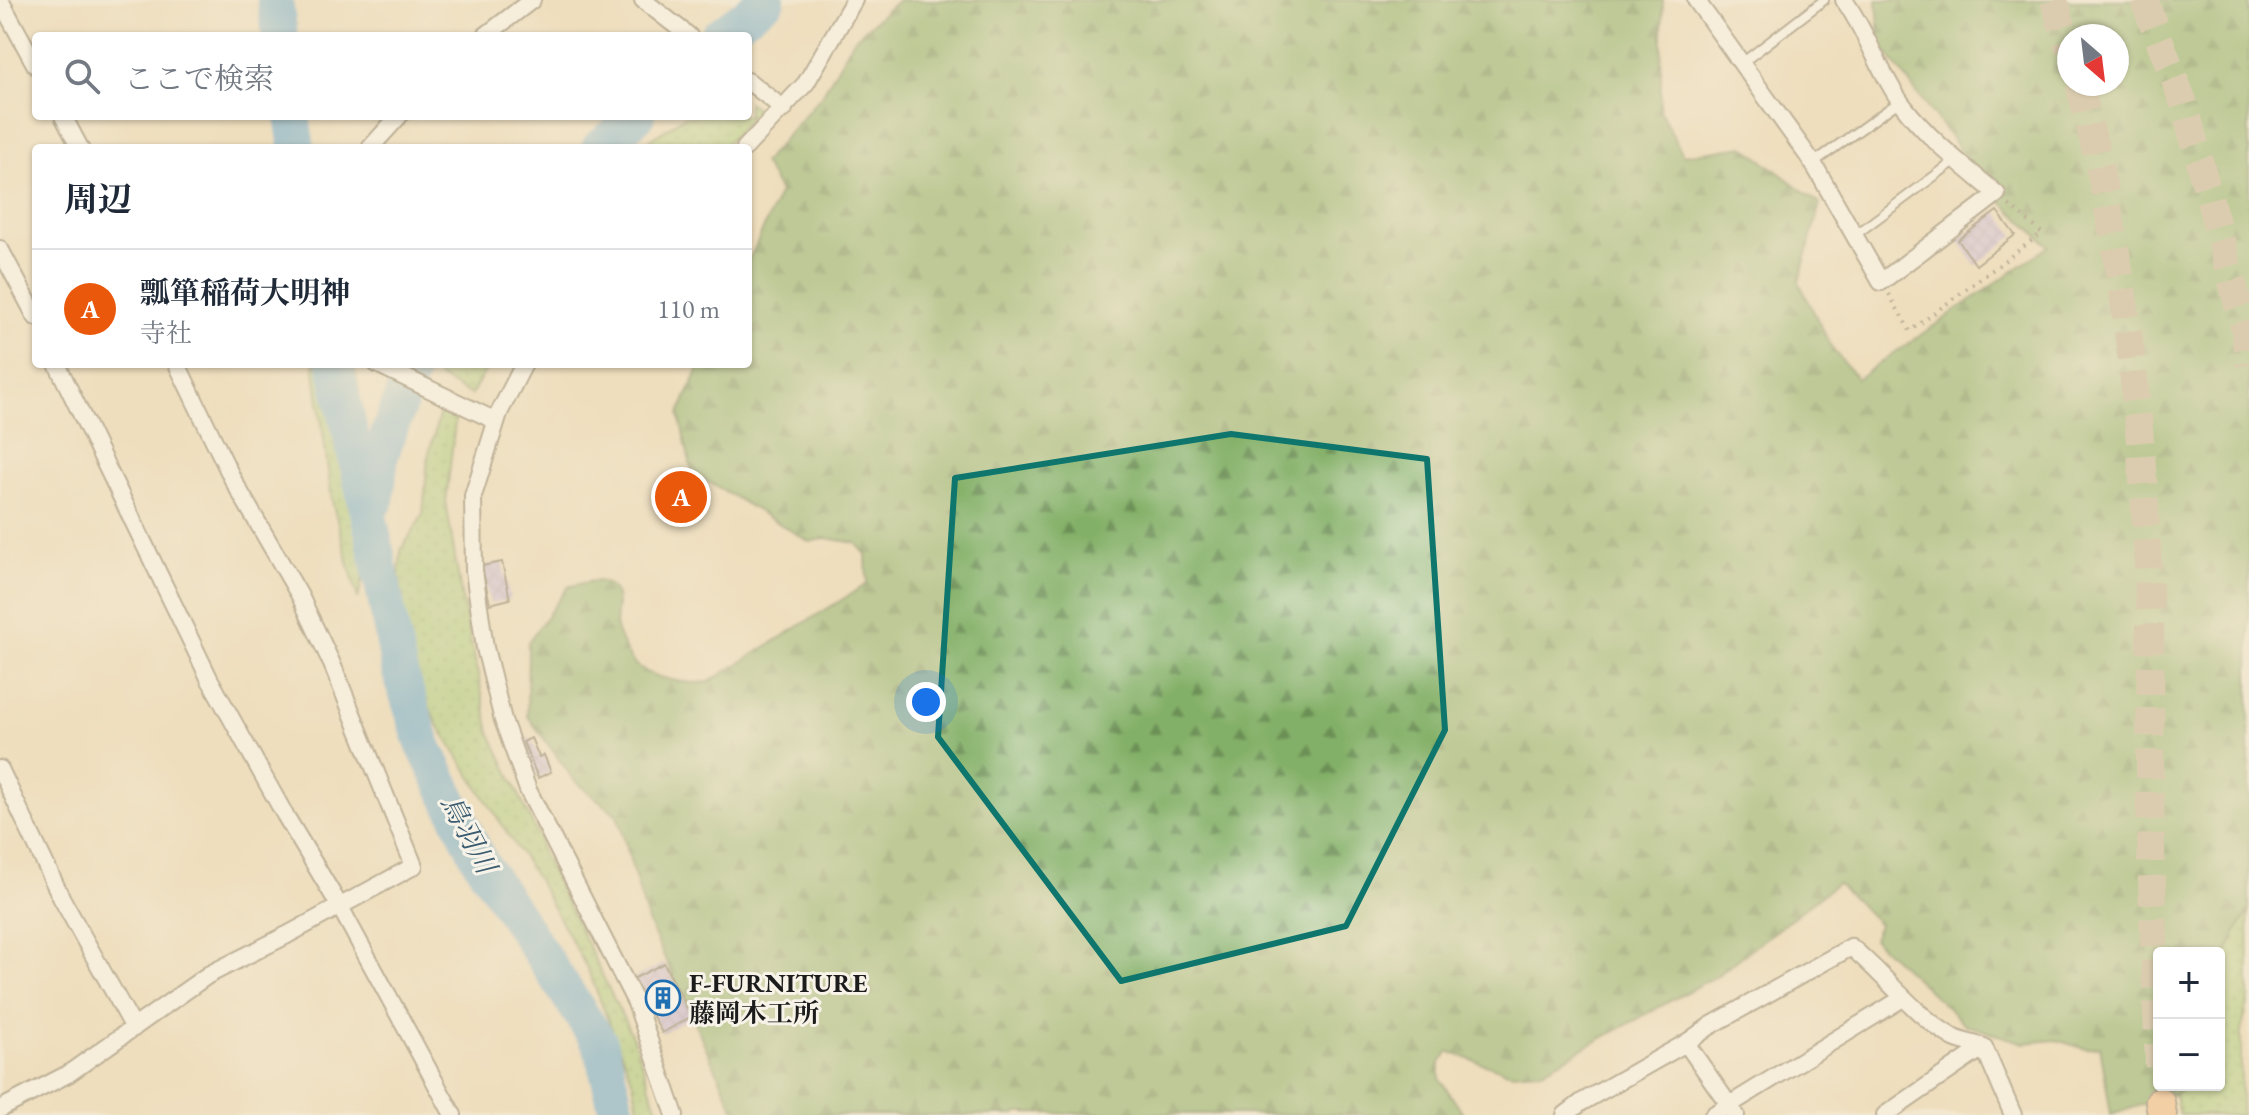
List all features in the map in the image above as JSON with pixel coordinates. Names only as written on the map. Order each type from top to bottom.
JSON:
[{"type":"street","points":[[0,0],[32,59]]},
{"type":"street","points":[[490,32],[532,0]]},
{"type":"street","points":[[643,0],[684,32]]},
{"type":"street","points":[[749,144],[806,83],[854,0]]},
{"type":"street","points":[[1696,0],[1813,163],[1881,282],[1997,194],[1925,132],[1900,101],[1858,20],[1844,0]]},
{"type":"street","points":[[752,84],[781,107]]},
{"type":"street","points":[[65,120],[78,144]]},
{"type":"street","points":[[374,144],[395,120]]},
{"type":"street","points":[[3,260],[32,305]]},
{"type":"street","points":[[59,368],[210,680],[339,905],[453,1115]]},
{"type":"street","points":[[0,1109],[68,1074],[208,975],[414,866],[332,664],[300,596],[233,480],[179,368]]},
{"type":"street","points":[[385,368],[496,421]]},
{"type":"street","points":[[522,368],[496,421],[473,496],[474,571],[485,648],[503,720],[528,790],[636,1003],[675,1115]]},
{"type":"street","points":[[0,769],[62,899],[134,1028]]},
{"type":"street","points":[[1565,1115],[1710,1026],[1851,947],[1874,966],[1903,998],[1956,1039],[1984,1047]]},
{"type":"street","points":[[1713,1115],[1732,1110],[1903,998]]},
{"type":"street","points":[[1686,1043],[1732,1110]]},
{"type":"street","points":[[1885,1115],[1984,1047]]},
{"type":"street","points":[[1984,1047],[2013,1115]]},
{"type":"lane","points":[[1742,63],[1824,0]]},
{"type":"lane","points":[[1813,163],[1900,101]]},
{"type":"lane","points":[[1855,235],[1956,160]]},
{"type":"path","points":[[1881,282],[1910,331],[2042,233],[1997,194]]},
{"type":"highlighted area","points":[[1231,434],[1427,459],[1445,730],[1346,926],[1121,981],[938,737],[955,478]]},
{"type":"green space","points":[[898,0],[1663,0],[1660,111],[1683,155],[1744,146],[1820,204],[1799,282],[1830,345],[1857,379],[2049,246],[1993,194],[1880,44],[1877,0],[2249,0],[2249,909],[2225,955],[2225,947],[2153,947],[2153,1091],[2178,1091],[2111,1115],[2100,1046],[2086,1049],[2056,1040],[2024,1043],[1966,1025],[1873,939],[1879,924],[1837,883],[1718,975],[1542,1071],[1511,1073],[1449,1052],[1440,1063],[1440,1079],[1464,1115],[737,1115],[648,922],[617,815],[574,780],[527,715],[528,642],[568,587],[589,582],[606,583],[616,596],[616,628],[637,666],[672,680],[709,682],[867,584],[866,554],[856,543],[825,538],[810,542],[692,472],[679,414],[699,368],[752,368],[752,253],[780,192],[763,163],[822,95],[854,39]]},
{"type":"green space","points":[[679,120],[747,120],[726,144],[645,144]]},
{"type":"green space","points":[[315,368],[355,368],[359,392],[350,498],[365,569],[358,599],[332,501]]},
{"type":"green space","points":[[442,368],[487,368],[471,395],[438,377]]},
{"type":"green space","points":[[442,405],[456,413],[446,502],[461,594],[490,732],[540,840],[540,848],[632,1036],[660,1115],[640,1115],[633,1082],[588,970],[538,881],[438,725],[414,675],[399,576],[401,550],[423,515],[428,457]]},
{"type":"green space","points":[[2248,909],[2249,998],[2241,1032],[2241,1115],[2179,1115],[2175,1094],[2178,1091],[2225,1091],[2225,954]]},
{"type":"building","points":[[1997,211],[2015,235],[1976,265],[1958,240]]},
{"type":"building","points":[[502,562],[510,599],[490,604],[482,566]]},
{"type":"building","points":[[531,738],[539,757],[544,755],[551,772],[538,778],[523,742]]},
{"type":"building","name":"F-FURNITURE 藤岡木工所","points":[[664,963],[692,1016],[662,1033],[633,979]]},
{"type":"waterway","name":"鳥羽川","points":[[275,0],[279,32]]},
{"type":"waterway","name":"鳥羽川","points":[[723,32],[767,0]]},
{"type":"waterway","name":"鳥羽川","points":[[293,120],[296,144]]},
{"type":"waterway","name":"鳥羽川","points":[[604,144],[632,120]]},
{"type":"waterway","name":"鳥羽川","points":[[336,368],[399,670],[423,744],[479,860],[600,1043],[618,1115]]},
{"type":"waterway","name":"鳥羽川","points":[[376,501],[381,454],[413,368]]},
{"type":"tunnel","points":[[2054,0],[2061,24]]},
{"type":"tunnel","points":[[2144,0],[2184,104],[2245,330],[2249,365]]},
{"type":"tunnel","points":[[2082,96],[2110,217],[2121,284],[2144,488],[2150,624],[2151,828],[2157,1019]]},
{"type":"place","name":"瓢箪稲荷大明神","points":[[681,497]]},
{"type":"place","name":"F-FURNITURE 藤岡木工所","points":[[663,998]]}]
